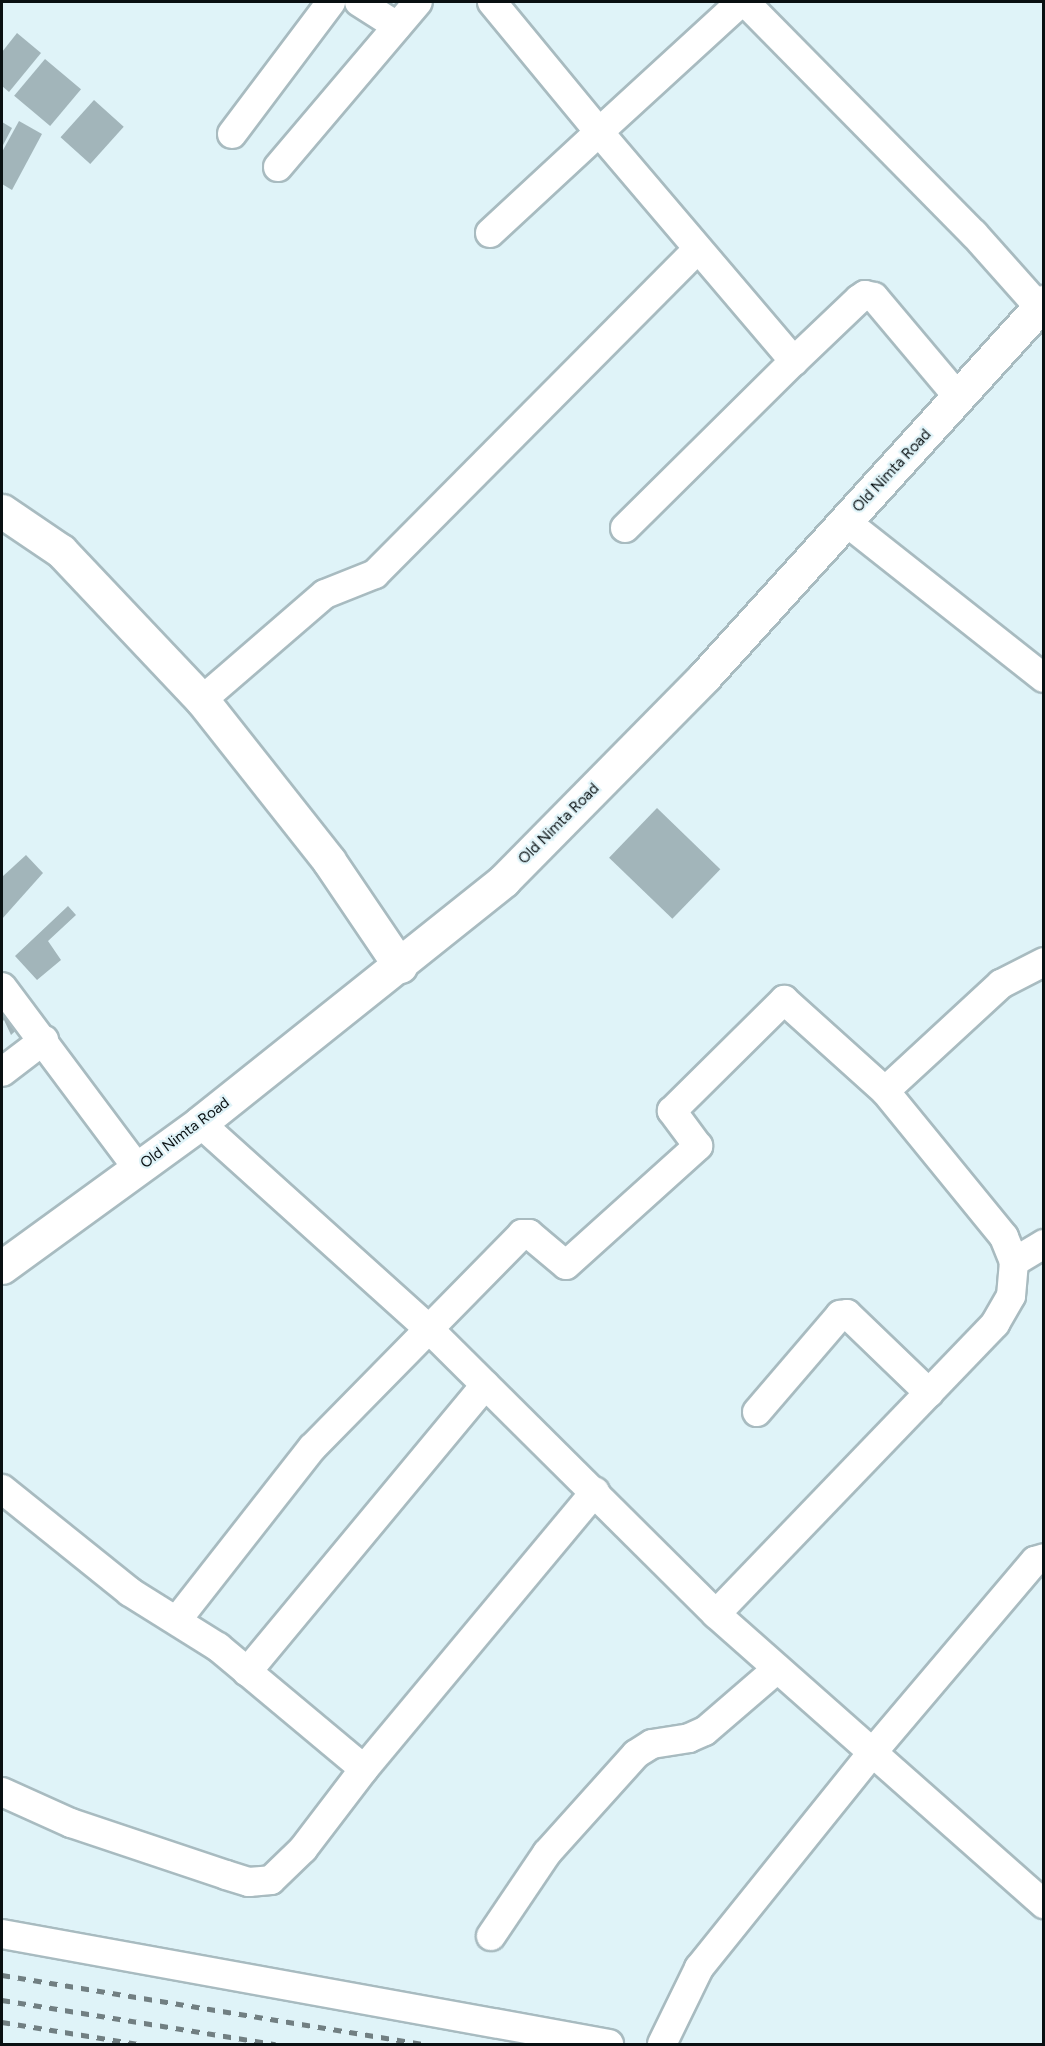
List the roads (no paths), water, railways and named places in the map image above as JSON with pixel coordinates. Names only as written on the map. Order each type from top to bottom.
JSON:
[{"type":"street","points":[[232,134],[331,2]]},
{"type":"street","points":[[358,2],[397,26]]},
{"type":"street","points":[[278,167],[418,2]]},
{"type":"street","points":[[492,2],[697,250],[794,361]]},
{"type":"street","points":[[490,233],[741,2]]},
{"type":"street","points":[[745,2],[1041,304]]},
{"type":"street","points":[[202,700],[325,594],[375,574],[697,250]]},
{"type":"street","points":[[625,528],[794,361],[865,295],[882,304],[959,398]]},
{"type":"street","name":"Old Nimta Road","points":[[2,1267],[200,1123],[400,966],[504,880],[705,676],[959,398],[1041,304]]},
{"type":"street","points":[[2,511],[61,551],[202,700],[329,861],[400,966]]},
{"type":"street","points":[[845,521],[1044,678]]},
{"type":"street","points":[[885,1091],[1001,984],[1044,962]]},
{"type":"street","points":[[2,987],[44,1040],[138,1169]]},
{"type":"street","points":[[177,1620],[312,1448],[522,1234],[529,1234],[566,1265],[698,1146],[672,1111],[783,1000],[885,1091],[1004,1237],[1014,1262],[1011,1296],[995,1324],[716,1614]]},
{"type":"street","points":[[2,1072],[44,1040]]},
{"type":"street","points":[[200,1123],[430,1330],[716,1614],[776,1670],[1044,1904]]},
{"type":"street","points":[[1014,1262],[1044,1244]]},
{"type":"street","points":[[757,1412],[840,1315],[847,1314],[929,1393]]},
{"type":"street","points":[[248,1672],[485,1385]]},
{"type":"street","points":[[2,1489],[69,1546],[248,1672],[364,1769]]},
{"type":"street","points":[[2,1791],[71,1823],[249,1882],[271,1880],[286,1867],[364,1769],[595,1492]]},
{"type":"street","points":[[662,2044],[699,1968],[872,1753],[1035,1561],[1044,1558]]},
{"type":"street","points":[[491,1936],[547,1853],[636,1754],[652,1744],[689,1738],[705,1731],[776,1670]]},
{"type":"street","points":[[2,1934],[609,2044]]},
{"type":"railway","points":[[2,1975],[424,2044]]},
{"type":"railway","points":[[2,2000],[275,2044]]},
{"type":"railway","points":[[2,2022],[138,2044]]}]
